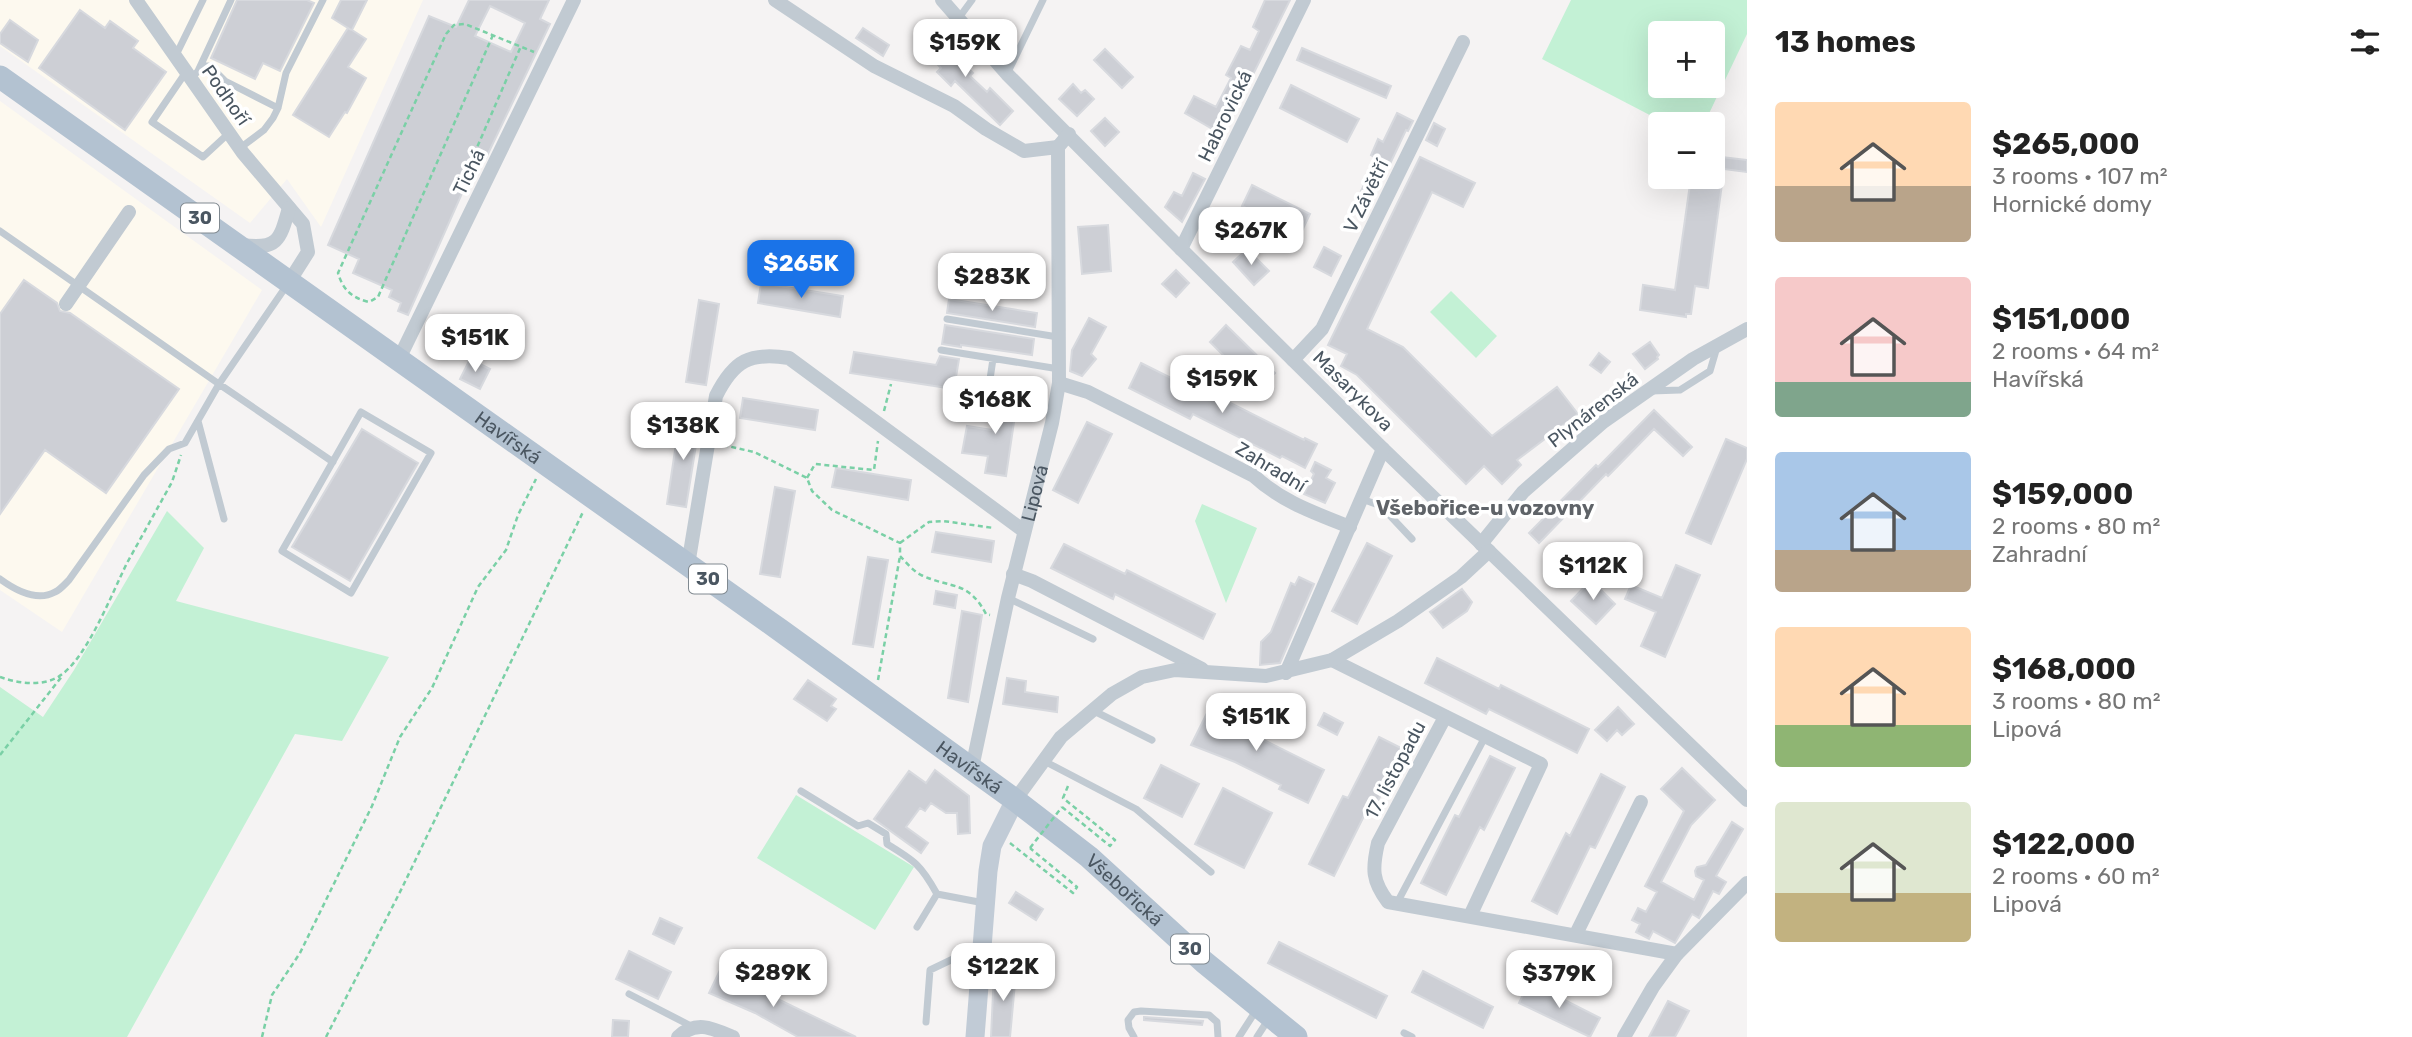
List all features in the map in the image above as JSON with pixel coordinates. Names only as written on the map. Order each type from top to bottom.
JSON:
[{"type":"main road","name":"Havířská","points":[[0,77],[1015,800]]},
{"type":"main road","name":"Všebořická","points":[[1015,800],[1110,875],[1204,962],[1295,1037]]},
{"type":"street","name":"Podhoří","points":[[136,0],[240,148],[303,225],[308,252],[289,282]]},
{"type":"street","name":"Tichá","points":[[398,361],[574,0]]},
{"type":"street","points":[[775,0],[874,66],[954,106],[1024,151],[1058,147],[1069,135]]},
{"type":"street","name":"Masarykova","points":[[942,0],[1007,74],[1181,249],[1383,449],[1747,800]]},
{"type":"street","name":"Habrovická","points":[[1181,249],[1304,0]]},
{"type":"street","name":"V Závětří","points":[[1293,360],[1322,329],[1462,41]]},
{"type":"street","name":"Lipová","points":[[972,768],[1013,574],[1052,423],[1059,376],[1058,147]]},
{"type":"street","points":[[238,244],[260,247],[273,245],[281,235],[289,208]]},
{"type":"street","points":[[66,304],[129,212]]},
{"type":"street","name":"Plynárenská","points":[[1015,800],[1061,737],[1112,694],[1142,677],[1175,670],[1266,676],[1286,673],[1332,660],[1398,621],[1461,577],[1485,548],[1523,492],[1603,422],[1693,359],[1747,329]]},
{"type":"street","points":[[688,565],[716,396],[725,379],[740,364],[765,355],[789,358],[1024,531]]},
{"type":"street","name":"Zahradní","points":[[1059,376],[1254,476],[1273,493],[1295,505],[1350,527]]},
{"type":"street","points":[[1286,673],[1383,449]]},
{"type":"street","name":"Plynárenská","points":[[1013,574],[1032,581],[1207,671]]},
{"type":"street","points":[[1332,660],[1445,717]]},
{"type":"street","name":"17. listopadu","points":[[1396,903],[1388,902],[1376,887],[1373,864],[1378,844],[1445,717],[1541,764],[1470,916]]},
{"type":"street","points":[[975,1037],[992,846],[1015,800]]},
{"type":"street","points":[[1576,934],[1641,802]]},
{"type":"street","points":[[1623,1037],[1653,987],[1677,954],[1747,883]]},
{"type":"street","points":[[1396,903],[1677,954]]},
{"type":"street","points":[[678,1037],[687,1029],[702,1027],[733,1037]]},
{"type":"lane","points":[[176,56],[203,0]]},
{"type":"lane","points":[[229,133],[203,157],[152,122],[189,75],[201,66],[230,0]]},
{"type":"lane","points":[[240,148],[264,130],[278,108],[286,73],[323,0]]},
{"type":"lane","points":[[958,20],[972,0]]},
{"type":"lane","points":[[1007,74],[1043,0]]},
{"type":"lane","points":[[201,66],[210,66],[225,81],[278,108]]},
{"type":"lane","points":[[0,231],[332,462]]},
{"type":"lane","points":[[0,579],[22,593],[41,596],[55,593],[69,580],[144,475],[169,449],[186,443],[219,384],[289,282]]},
{"type":"lane","points":[[947,319],[1058,337]]},
{"type":"lane","points":[[941,350],[993,359],[1059,376]]},
{"type":"lane","points":[[986,406],[993,359]]},
{"type":"lane","points":[[360,412],[431,453],[351,593],[282,551],[332,462],[360,412]]},
{"type":"lane","points":[[198,421],[225,519]]},
{"type":"lane","points":[[1361,499],[1381,506],[1412,539]]},
{"type":"lane","points":[[1008,598],[1093,639]]},
{"type":"lane","points":[[1092,709],[1152,740]]},
{"type":"lane","points":[[1396,903],[1485,737]]},
{"type":"lane","points":[[1043,761],[1136,809],[1211,872]]},
{"type":"lane","points":[[801,791],[858,827],[868,824],[886,834],[887,844],[915,862],[937,894],[985,903]]},
{"type":"lane","points":[[917,927],[937,894]]},
{"type":"lane","points":[[926,1022],[930,970],[982,946]]},
{"type":"lane","points":[[629,994],[694,1028]]},
{"type":"lane","points":[[1134,1037],[1128,1020],[1135,1012],[1141,1011],[1209,1015],[1217,1021],[1218,1037]]},
{"type":"lane","points":[[1239,1037],[1263,1012]]},
{"type":"lane","points":[[1258,1037],[1263,1012]]},
{"type":"path","points":[[493,36],[378,297],[369,302],[359,300],[348,294],[338,273],[446,34],[454,25],[465,24],[547,57]]},
{"type":"path","points":[[486,180],[475,152],[521,46]]},
{"type":"path","points":[[807,478],[815,464],[874,470],[880,426],[891,384]]},
{"type":"path","points":[[709,442],[754,452],[807,478],[812,491],[832,510],[900,543]]},
{"type":"path","points":[[0,755],[88,641],[172,482],[186,443]]},
{"type":"path","points":[[262,1037],[272,995],[300,953],[372,806],[400,737],[432,688],[478,587],[506,550],[518,515],[544,464]]},
{"type":"path","points":[[326,1037],[402,888],[590,496]]},
{"type":"path","points":[[900,543],[929,523],[943,521],[995,528],[1008,521]]},
{"type":"path","points":[[875,698],[900,543]]},
{"type":"path","points":[[900,556],[919,574],[970,592],[978,598],[986,614],[1003,618]]},
{"type":"path","points":[[0,677],[23,683],[37,682],[56,678],[67,670]]},
{"type":"path","points":[[1008,841],[1073,893],[1077,887],[1030,848],[1062,807],[1110,846],[1115,840],[1063,798],[1072,775]]},
{"type":"shaded area","points":[[0,0],[423,0],[321,227],[287,179],[250,223],[0,46]]},
{"type":"shaded area","points":[[0,101],[262,290],[62,632],[0,590]]},
{"type":"green space","points":[[1571,0],[1747,0],[1747,34],[1725,80],[1725,21],[1648,21],[1648,98],[1716,98],[1710,112],[1648,112],[1648,114],[1542,59]]},
{"type":"green space","points":[[1451,291],[1497,336],[1476,358],[1430,312]]},
{"type":"green space","points":[[1202,504],[1257,528],[1226,603],[1195,521]]},
{"type":"green space","points":[[167,511],[204,548],[176,601],[389,657],[342,741],[295,734],[127,1037],[0,1037],[0,687],[43,717],[74,670]]},
{"type":"green space","points":[[796,795],[914,867],[875,930],[757,858]]},
{"type":"building","points":[[237,0],[307,0],[314,3],[280,71],[263,63],[255,79],[211,58]]},
{"type":"building","points":[[341,0],[367,0],[352,30],[366,39],[348,67],[366,78],[347,113],[345,112],[329,137],[293,115],[348,28],[332,18]]},
{"type":"building","points":[[469,0],[549,0],[540,19],[550,24],[486,158],[479,155],[408,315],[398,311],[401,303],[389,297],[392,290],[353,273],[359,259],[328,245],[429,16],[456,27]],"holes":[[[490,6],[525,23],[511,52],[475,36]]]},
{"type":"building","points":[[1265,0],[1290,0],[1223,135],[1185,113],[1194,96],[1216,107],[1231,78],[1226,75],[1241,46],[1250,50],[1259,31],[1253,27]]},
{"type":"building","points":[[80,10],[105,28],[110,21],[138,41],[133,48],[166,72],[125,130],[39,68]]},
{"type":"building","points":[[10,20],[38,40],[28,62],[0,43],[0,34]]},
{"type":"building","points":[[863,28],[889,45],[883,56],[856,38]]},
{"type":"building","points":[[931,31],[973,73],[970,76],[987,92],[990,88],[1013,111],[1000,125],[955,81],[951,86],[937,72],[941,68],[924,50],[929,45],[923,39]]},
{"type":"building","points":[[1302,48],[1391,86],[1386,98],[1297,60]]},
{"type":"building","points":[[1105,49],[1133,77],[1122,88],[1094,60]]},
{"type":"building","points":[[1073,84],[1081,93],[1085,90],[1094,99],[1077,116],[1059,99]]},
{"type":"building","points":[[1291,85],[1359,119],[1347,142],[1280,108]]},
{"type":"building","points":[[1397,113],[1413,121],[1389,166],[1371,155],[1378,139],[1383,142]]},
{"type":"building","points":[[1105,118],[1119,132],[1105,146],[1091,131]]},
{"type":"building","points":[[1434,123],[1445,129],[1437,146],[1426,140]]},
{"type":"building","points":[[1420,157],[1475,183],[1463,207],[1432,192],[1367,329],[1403,347],[1492,436],[1557,387],[1578,414],[1517,460],[1521,465],[1502,484],[1484,466],[1466,484],[1357,375],[1341,366],[1347,354],[1328,345]]},
{"type":"building","points":[[1725,157],[1747,160],[1747,172],[1725,169]]},
{"type":"building","points":[[1193,173],[1205,179],[1182,222],[1165,207],[1174,192],[1182,196]]},
{"type":"building","points":[[1367,179],[1378,184],[1372,196],[1361,191]]},
{"type":"building","points":[[1252,185],[1310,214],[1302,231],[1276,218],[1274,222],[1242,206]]},
{"type":"building","points":[[1689,189],[1721,189],[1708,288],[1695,286],[1691,314],[1686,314],[1686,317],[1640,310],[1643,285],[1675,290]]},
{"type":"building","points":[[1108,225],[1111,271],[1082,274],[1078,227]]},
{"type":"building","points":[[1324,247],[1341,256],[1331,276],[1314,267]]},
{"type":"building","points":[[1247,249],[1269,271],[1254,285],[1233,262]]},
{"type":"building","points":[[1176,270],[1189,283],[1176,297],[1162,284]]},
{"type":"building","points":[[24,280],[57,303],[60,311],[70,313],[179,389],[106,493],[45,450],[0,514],[0,314]]},
{"type":"building","points":[[761,283],[843,296],[840,317],[758,303]]},
{"type":"building","points":[[949,299],[1037,313],[1035,327],[947,313]]},
{"type":"building","points":[[699,300],[719,304],[706,385],[686,382]]},
{"type":"building","points":[[1089,318],[1106,327],[1091,354],[1096,359],[1082,376],[1070,371],[1072,350]]},
{"type":"building","points":[[945,325],[1034,339],[1032,355],[942,344]]},
{"type":"building","points":[[1226,325],[1275,373],[1258,390],[1210,342]]},
{"type":"building","points":[[1650,342],[1659,355],[1658,359],[1645,369],[1633,354]]},
{"type":"building","points":[[854,352],[936,365],[940,356],[959,359],[954,389],[850,373]]},
{"type":"building","points":[[1599,353],[1610,362],[1601,373],[1590,365]]},
{"type":"building","points":[[470,359],[490,369],[480,389],[460,379]]},
{"type":"building","points":[[1141,363],[1203,394],[1205,390],[1317,444],[1305,468],[1193,414],[1190,419],[1129,388]]},
{"type":"building","points":[[998,391],[1018,395],[1006,476],[985,473],[988,456],[962,453],[967,426],[992,430]]},
{"type":"building","points":[[743,398],[818,410],[815,430],[740,418]]},
{"type":"building","points":[[1654,410],[1692,447],[1683,456],[1654,429],[1539,543],[1529,533]]},
{"type":"building","points":[[680,417],[700,420],[686,507],[667,504]]},
{"type":"building","points":[[1087,422],[1112,434],[1078,503],[1053,490]]},
{"type":"building","points":[[362,429],[418,463],[350,581],[292,547]]},
{"type":"building","points":[[1726,439],[1747,448],[1747,459],[1711,544],[1686,533]]},
{"type":"building","points":[[1315,462],[1331,470],[1326,478],[1335,483],[1325,503],[1304,494],[1314,474],[1311,471]]},
{"type":"building","points":[[836,468],[911,480],[908,500],[832,487]]},
{"type":"building","points":[[775,487],[795,491],[780,577],[760,574]]},
{"type":"building","points":[[936,532],[994,541],[991,562],[932,552]]},
{"type":"building","points":[[1367,543],[1392,556],[1357,624],[1332,611]]},
{"type":"building","points":[[1064,544],[1125,574],[1127,570],[1215,614],[1203,639],[1115,594],[1113,599],[1051,568]]},
{"type":"building","points":[[868,557],[888,560],[873,647],[853,644]]},
{"type":"building","points":[[1676,565],[1700,575],[1665,657],[1641,646],[1656,612],[1625,599],[1631,585],[1662,598]]},
{"type":"building","points":[[1299,577],[1314,584],[1280,663],[1260,665],[1261,642],[1271,632],[1291,583],[1295,585]]},
{"type":"building","points":[[1591,580],[1615,604],[1596,624],[1571,601]]},
{"type":"building","points":[[1462,589],[1472,602],[1467,611],[1443,628],[1430,612]]},
{"type":"building","points":[[936,591],[957,595],[955,608],[934,604]]},
{"type":"building","points":[[962,611],[982,615],[968,702],[948,698]]},
{"type":"building","points":[[1437,658],[1499,689],[1501,685],[1589,729],[1577,753],[1489,709],[1486,714],[1425,683]]},
{"type":"building","points":[[1007,678],[1026,681],[1025,692],[1058,697],[1057,712],[1003,704]]},
{"type":"building","points":[[808,680],[836,699],[831,706],[836,709],[827,721],[794,699]]},
{"type":"building","points":[[1212,703],[1255,724],[1250,733],[1324,770],[1308,803],[1279,789],[1281,785],[1235,762],[1191,745]]},
{"type":"building","points":[[1618,707],[1634,724],[1622,735],[1617,730],[1607,741],[1595,730]]},
{"type":"building","points":[[1324,713],[1343,723],[1337,735],[1318,725]]},
{"type":"building","points":[[1379,737],[1403,749],[1373,811],[1368,808],[1334,876],[1309,864],[1343,796],[1348,798]]},
{"type":"building","points":[[1490,756],[1515,768],[1484,830],[1480,827],[1446,895],[1421,883],[1455,815],[1459,817]]},
{"type":"building","points":[[1161,765],[1199,784],[1182,817],[1144,798]]},
{"type":"building","points":[[1682,768],[1715,800],[1691,825],[1661,882],[1694,900],[1704,880],[1696,876],[1697,867],[1706,865],[1732,822],[1743,829],[1716,876],[1726,882],[1719,894],[1713,891],[1699,918],[1692,914],[1675,943],[1653,931],[1649,939],[1636,932],[1640,924],[1632,920],[1638,908],[1646,912],[1657,892],[1645,886],[1684,811],[1661,789]]},
{"type":"building","points":[[935,770],[969,796],[970,833],[958,834],[957,813],[946,813],[931,803],[925,811],[920,808],[906,827],[928,843],[921,853],[874,819],[909,771],[926,783]]},
{"type":"building","points":[[1601,774],[1625,787],[1595,848],[1590,846],[1557,914],[1532,901],[1566,833],[1570,836]]},
{"type":"building","points":[[1223,788],[1272,813],[1244,868],[1195,844]]},
{"type":"building","points":[[1016,892],[1043,909],[1036,920],[1009,903]]},
{"type":"building","points":[[660,918],[682,928],[674,944],[653,934]]},
{"type":"building","points":[[1279,942],[1387,996],[1376,1018],[1268,963]]},
{"type":"building","points":[[629,951],[671,972],[658,999],[616,979]]},
{"type":"building","points":[[720,970],[856,1037],[798,1037],[755,1013],[709,993]]},
{"type":"building","points":[[994,971],[1016,972],[1010,1037],[991,1037]]},
{"type":"building","points":[[1423,971],[1493,1007],[1483,1028],[1412,992]]},
{"type":"building","points":[[1529,982],[1600,1018],[1590,1037],[1519,1003]]},
{"type":"building","points":[[1668,1001],[1689,1011],[1675,1037],[1649,1037]]},
{"type":"building","points":[[1144,1017],[1203,1021],[1202,1025],[1144,1020]]},
{"type":"building","points":[[613,1020],[629,1021],[628,1037],[612,1037]]},
{"type":"district","name":"Všebořice-u vozovny","points":[[1485,507]]}]
